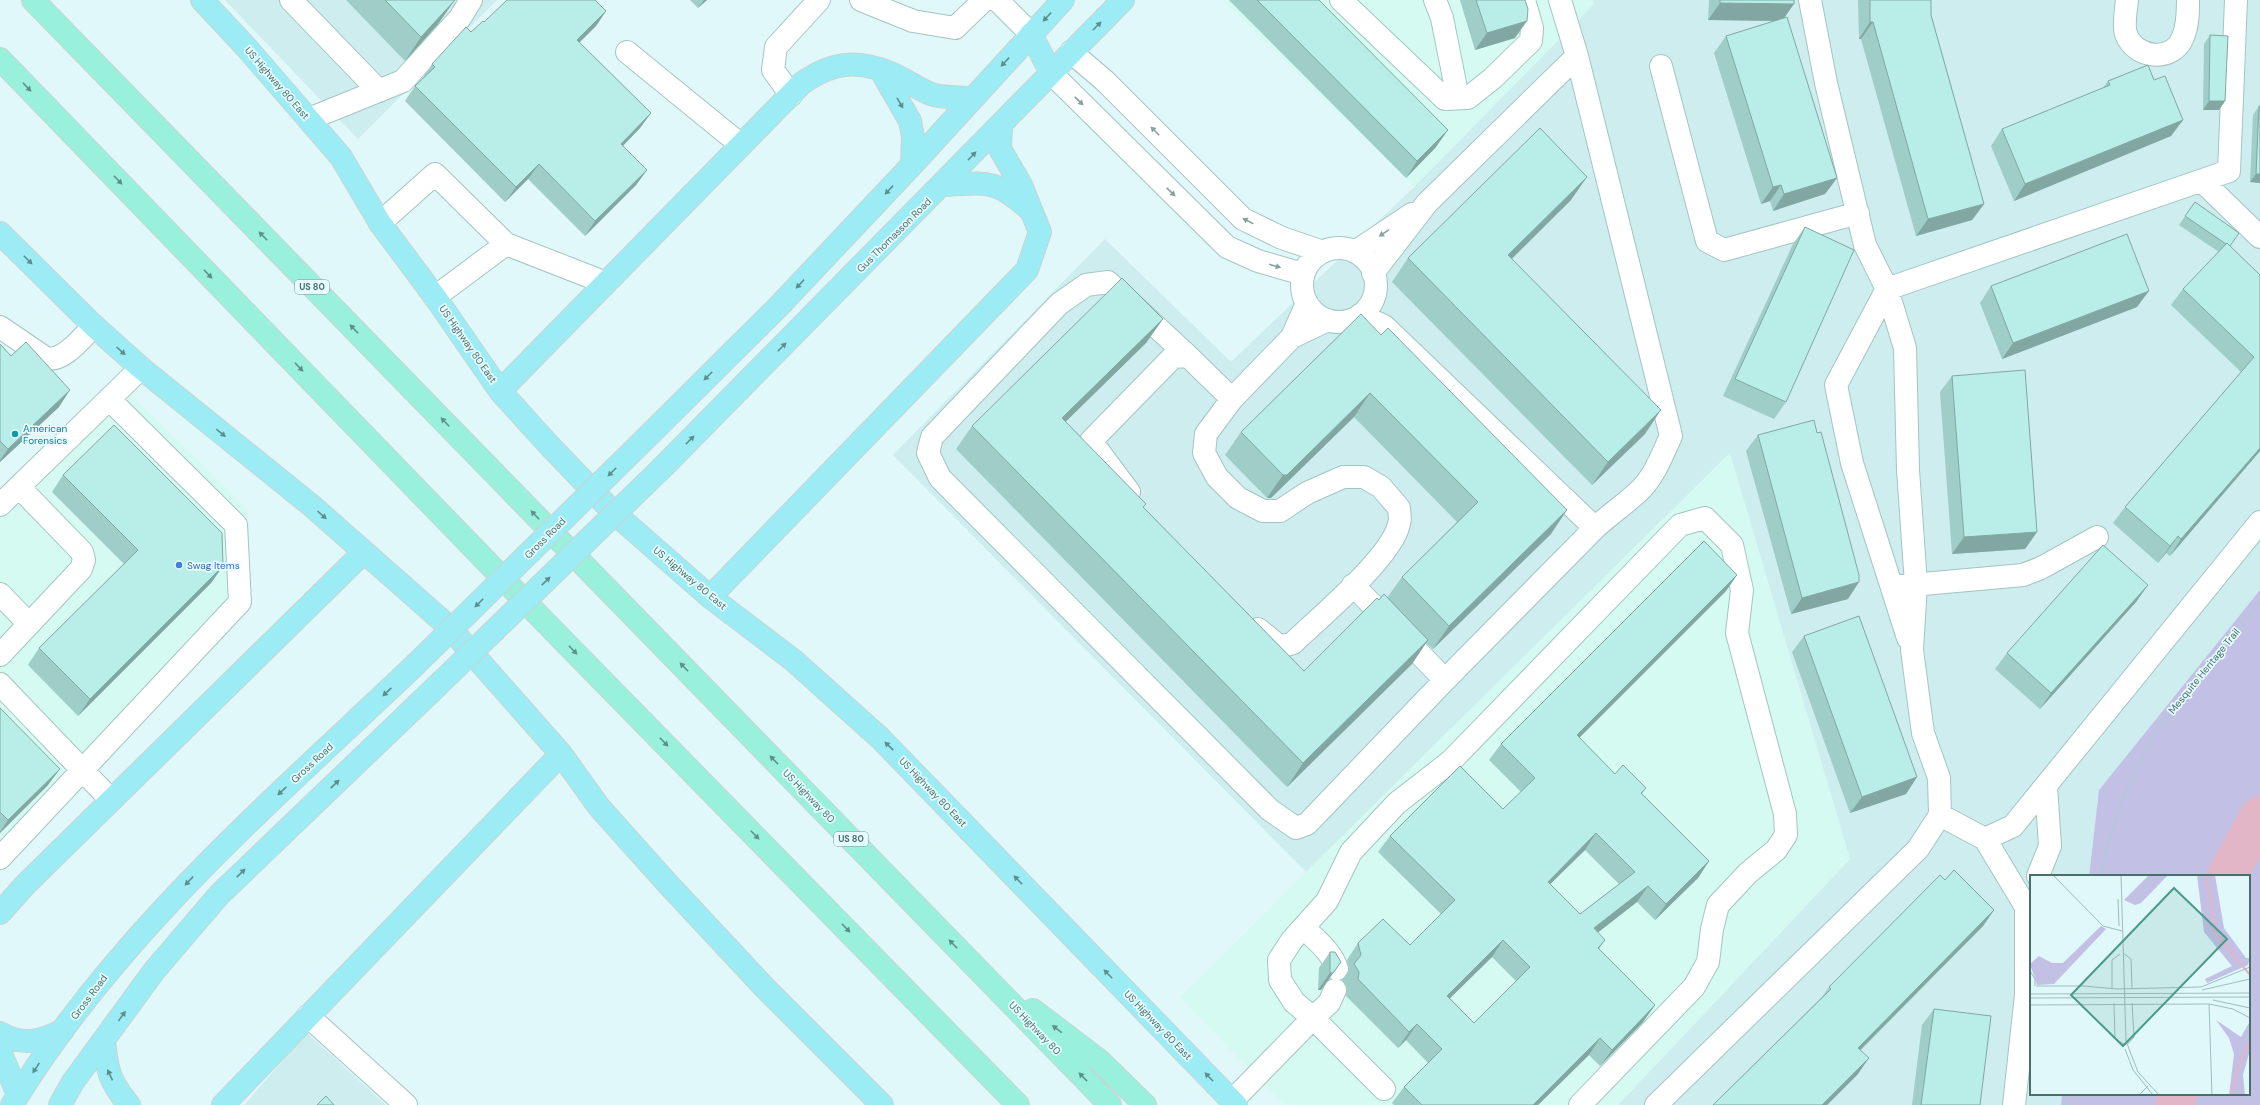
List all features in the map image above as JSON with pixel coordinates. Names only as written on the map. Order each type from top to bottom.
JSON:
[{"type":"highway","name":"US Highway 80","points":[[33,0],[1110,1105]]},
{"type":"highway","points":[[0,59],[545,622],[1018,1105]]},
{"type":"highway","points":[[975,966],[1100,1061],[1145,1105]]},
{"type":"main road","name":"US Highway 80 East","points":[[202,0],[309,119],[341,157],[380,223],[500,391],[613,512],[710,597],[793,660],[845,705],[896,753],[1234,1103]]},
{"type":"main road","points":[[912,165],[971,98],[1063,0]]},
{"type":"main road","name":"Gus Thomasson Road","points":[[104,1040],[154,971],[219,895],[663,467],[943,185],[1123,0]]},
{"type":"main road","points":[[1031,34],[1072,52]]},
{"type":"main road","points":[[1031,34],[1051,73]]},
{"type":"main road","points":[[500,391],[741,145],[791,95],[816,74],[832,66],[855,65],[880,69],[918,89],[936,95],[971,98]]},
{"type":"main road","points":[[880,69],[910,121],[913,137],[912,165]]},
{"type":"main road","points":[[710,597],[1027,270],[1040,232],[1021,185],[1000,149],[1001,126]]},
{"type":"main road","name":"Gross Road","points":[[15,1100],[64,1029],[125,951],[205,864],[415,665],[640,445],[779,306],[912,165]]},
{"type":"main road","points":[[943,185],[995,185],[1010,192],[1033,212]]},
{"type":"main road","points":[[2,238],[94,326],[141,368],[312,506],[363,553],[448,626],[561,754],[599,807],[667,883],[765,988],[882,1105]]},
{"type":"main road","points":[[0,912],[25,885],[363,553]]},
{"type":"main road","points":[[223,1105],[561,754]]},
{"type":"main road","points":[[0,1033],[9,1038],[30,1042],[49,1038],[64,1029]]},
{"type":"main road","points":[[60,1105],[73,1082],[104,1040]]},
{"type":"main road","points":[[104,1040],[107,1070],[117,1091],[129,1105]]},
{"type":"main road","points":[[0,1051],[15,1100]]},
{"type":"lane","points":[[291,0],[379,91]]},
{"type":"lane","points":[[309,119],[403,81],[460,18],[471,0]]},
{"type":"lane","points":[[791,95],[773,70],[776,47],[819,0]]},
{"type":"lane","points":[[861,0],[913,21],[955,28],[984,0]]},
{"type":"lane","points":[[997,0],[1031,34]]},
{"type":"lane","points":[[1341,0],[1445,99],[1468,98],[1488,82],[1531,41],[1532,28],[1524,0]]},
{"type":"lane","points":[[1435,0],[1442,18],[1458,98]]},
{"type":"lane","points":[[1232,399],[1108,282],[1086,285],[1058,304],[932,437],[928,453],[940,478],[1270,810],[1296,828],[1307,824],[1445,680],[1595,528],[1618,507],[1639,492],[1657,466],[1671,436],[1577,56],[1560,0]]},
{"type":"lane","points":[[1810,0],[1826,83],[1865,245],[1887,289],[1905,348],[1908,470],[1916,584],[1912,650]]},
{"type":"lane","points":[[2126,0],[2126,33],[2132,44],[2145,52],[2158,56],[2173,52],[2183,38],[2187,20],[2188,0]]},
{"type":"lane","points":[[1656,1105],[1918,849],[1940,815],[1939,778],[1923,733],[1912,650],[1852,463],[1836,385],[1887,289],[2229,171],[2236,0]]},
{"type":"lane","points":[[628,52],[741,145]]},
{"type":"lane","points":[[1072,52],[1105,81],[1243,219],[1282,238],[1323,252]]},
{"type":"lane","points":[[1374,273],[1428,204],[1577,56]]},
{"type":"lane","points":[[1661,66],[1707,241],[1724,250],[1858,213]]},
{"type":"lane","points":[[1051,73],[1227,247],[1258,261],[1303,274]]},
{"type":"lane","points":[[380,223],[435,174],[506,244],[606,283]]},
{"type":"lane","points":[[2202,181],[2260,237]]},
{"type":"lane","points":[[1355,252],[1428,204]]},
{"type":"lane","points":[[435,298],[506,244]]},
{"type":"lane","points":[[1292,337],[1328,320],[1350,320],[1366,308],[1375,292],[1374,273],[1363,258],[1355,252],[1345,249],[1334,249],[1323,252],[1308,264],[1303,274],[1302,289],[1307,303],[1316,314],[1328,320]]},
{"type":"lane","points":[[1243,617],[1280,647],[1293,643],[1353,585],[1385,551],[1399,524],[1399,508],[1381,487],[1364,477],[1343,477],[1307,493],[1280,511],[1263,511],[1238,498],[1217,477],[1204,453],[1206,434],[1232,399],[1292,337],[1307,303]]},
{"type":"lane","points":[[1366,308],[1595,528]]},
{"type":"lane","points":[[0,327],[47,359],[54,360],[66,353],[94,326]]},
{"type":"lane","points":[[1144,510],[1092,441],[1173,357],[1188,356]]},
{"type":"lane","points":[[0,505],[141,368]]},
{"type":"lane","points":[[0,858],[240,602],[236,525],[109,399]]},
{"type":"lane","points":[[0,655],[81,569],[84,560],[82,552],[19,487]]},
{"type":"lane","points":[[1384,1090],[1313,1018],[1294,1002],[1280,980],[1279,960],[1292,940],[1327,901],[1351,852],[1398,803],[1451,761],[1680,525],[1705,518],[1732,545],[1742,590],[1737,633],[1785,814],[1786,835],[1776,850],[1748,873],[1718,905],[1712,929],[1708,962],[1694,987],[1580,1105]]},
{"type":"lane","points":[[1985,839],[2014,826],[2260,522]]},
{"type":"lane","points":[[1892,588],[1916,584],[1980,581],[2023,575],[2041,568],[2097,537]]},
{"type":"lane","points":[[1353,585],[1445,680]]},
{"type":"lane","points":[[0,594],[29,624]]},
{"type":"lane","points":[[0,684],[111,800]]},
{"type":"lane","points":[[2038,875],[2050,846],[2046,786]]},
{"type":"lane","points":[[1940,815],[1985,839],[2028,900],[2026,994],[2014,1105]]},
{"type":"lane","points":[[1304,928],[1328,953],[1337,969]]},
{"type":"lane","points":[[1234,1103],[1313,1018],[1330,1003],[1335,990]]},
{"type":"lane","points":[[308,1016],[406,1105]]},
{"type":"path","name":"Mesquite Heritage Trail","points":[[2100,875],[2121,804],[2150,744],[2180,699],[2260,602]]},
{"type":"path","points":[[2066,1105],[2067,1095]]},
{"type":"shaded area","points":[[225,0],[497,0],[358,139]]},
{"type":"shaded area","points":[[1223,0],[1593,0],[1594,4],[1414,187]]},
{"type":"shaded area","points":[[1593,0],[2260,0],[2260,590],[2099,790],[2089,875],[2030,875],[2030,1095],[2062,1095],[2061,1105],[1618,1105],[1850,859],[1729,454],[1306,872],[893,455],[1105,239],[1231,362],[1414,187],[1593,4]]},
{"type":"shaded area","points":[[114,378],[248,510],[250,608],[0,872],[0,489]]},
{"type":"shaded area","points":[[1730,453],[1850,859],[1618,1105],[1284,1105],[1180,997]]},
{"type":"shaded area","points":[[2260,590],[2260,1105],[2061,1105],[2062,1095],[2250,1095],[2250,875],[2089,875],[2099,790]]},
{"type":"shaded area","points":[[307,1033],[386,1105],[244,1105]]},
{"type":"building","points":[[385,0],[455,0],[421,37]]},
{"type":"building","points":[[507,0],[595,0],[606,11],[577,40],[651,113],[621,144],[647,170],[595,221],[539,164],[516,187],[415,86],[435,67],[432,64],[466,27],[471,32]]},
{"type":"building","points":[[1257,0],[1319,0],[1448,130],[1417,161]]},
{"type":"building","points":[[1476,0],[1525,0],[1528,9],[1527,21],[1487,33]]},
{"type":"building","points":[[1720,0],[1794,0],[1794,4],[1720,3]]},
{"type":"building","points":[[1870,0],[1931,0],[1931,15],[1984,204],[1928,219],[1873,22],[1870,22]]},
{"type":"building","points":[[1787,17],[1837,178],[1784,194],[1781,185],[1773,187],[1726,36]]},
{"type":"building","points":[[2210,35],[2228,36],[2225,101],[2209,101]]},
{"type":"building","points":[[2148,65],[2154,80],[2165,76],[2183,120],[2025,184],[2002,129],[2110,85],[2108,81]]},
{"type":"building","points":[[2259,106],[2260,174],[2256,174]]},
{"type":"building","points":[[1540,128],[1587,177],[1508,255],[1661,410],[1608,462],[1408,258]]},
{"type":"building","points":[[2195,202],[2239,233],[2230,246],[2185,216]]},
{"type":"building","points":[[1805,227],[1854,250],[1786,402],[1735,379]]},
{"type":"building","points":[[2127,234],[2149,291],[2013,343],[1991,286]]},
{"type":"building","points":[[2227,243],[2260,275],[2260,448],[2181,539],[2178,536],[2170,546],[2125,507],[2254,357],[2183,289]]},
{"type":"building","points":[[1122,278],[1163,319],[1062,418],[1146,504],[1143,507],[1304,671],[1377,598],[1379,600],[1384,594],[1428,640],[1303,763],[972,426]]},
{"type":"building","points":[[1361,314],[1381,335],[1388,328],[1567,510],[1449,626],[1402,577],[1478,502],[1370,393],[1287,475],[1283,475],[1241,432]]},
{"type":"building","name":"American Forensics","points":[[26,342],[70,390],[8,449],[0,441],[0,344],[11,356]]},
{"type":"building","points":[[2025,370],[2037,532],[1964,537],[1952,376]]},
{"type":"building","points":[[1814,420],[1817,433],[1821,432],[1859,575],[1859,582],[1802,598],[1758,435]]},
{"type":"building","points":[[114,425],[222,533],[223,566],[90,699],[39,648],[138,550],[63,475]]},
{"type":"building","points":[[1704,541],[1737,575],[1577,735],[1615,774],[1623,765],[1646,788],[1641,793],[1709,861],[1666,904],[1648,886],[1594,928],[1605,940],[1598,948],[1655,1005],[1612,1050],[1600,1038],[1533,1105],[1422,1105],[1404,1087],[1442,1049],[1417,1024],[1409,1032],[1358,979],[1359,972],[1354,964],[1361,955],[1358,943],[1383,919],[1410,945],[1455,900],[1390,836],[1460,766],[1503,809],[1535,778],[1501,744]],"holes":[[[1596,833],[1635,872],[1580,914],[1548,882]],[[1503,940],[1530,967],[1474,1023],[1447,996]]]},
{"type":"building","points":[[2103,545],[2148,585],[2051,693],[2007,653]]},
{"type":"building","points":[[1859,616],[1917,777],[1862,797],[1804,636]]},
{"type":"building","points":[[0,708],[60,769],[8,820],[0,812]]},
{"type":"building","points":[[1954,870],[1994,910],[1858,1048],[1869,1058],[1822,1105],[1713,1105],[1831,989],[1829,987],[1940,875],[1945,880]]},
{"type":"building","points":[[1330,952],[1335,952],[1341,962],[1333,973],[1330,973]]},
{"type":"building","points":[[1934,1009],[1991,1016],[1980,1105],[1921,1105]]},
{"type":"building","points":[[326,1096],[334,1105],[317,1105]]},
{"type":"waterway","points":[[2228,875],[2260,816]]},
{"type":"waterway","points":[[2175,1105],[2177,1095]]},
{"type":"place","name":"American Forensics","points":[[15,434]]},
{"type":"place","name":"Swag Items","points":[[179,565]]}]
